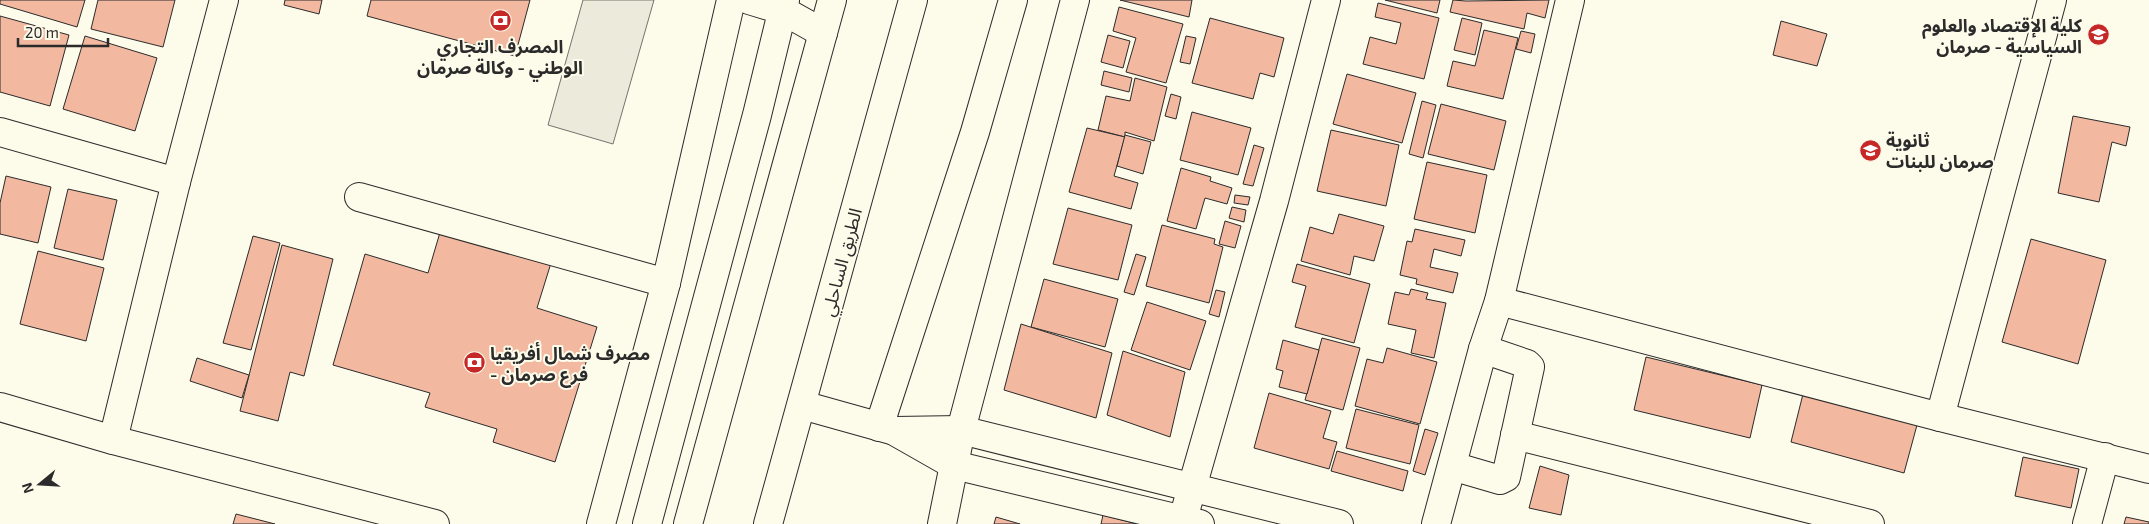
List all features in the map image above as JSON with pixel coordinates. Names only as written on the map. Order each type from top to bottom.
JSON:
[{"type":"main road","points":[[113,440],[176,182],[224,0]]},
{"type":"main road","points":[[601,524],[666,283],[731,0]]},
{"type":"main road","points":[[749,0],[784,5],[823,33]]},
{"type":"main road","points":[[688,524],[832,0]]},
{"type":"main road","name":"الطريق الساحلي","points":[[768,524],[913,0]]},
{"type":"main road","points":[[887,429],[1013,0]]},
{"type":"main road","points":[[942,524],[961,430],[1075,0]]},
{"type":"main road","points":[[802,405],[887,429],[954,465],[1192,522],[1192,487],[1274,201],[1326,0]]},
{"type":"main road","points":[[1436,524],[1498,300],[1570,0]]},
{"type":"main road","points":[[1940,418],[2052,0]]},
{"type":"main road","points":[[647,524],[784,5]]},
{"type":"main road","points":[[0,132],[176,182]]},
{"type":"main road","points":[[359,197],[666,283]]},
{"type":"main road","points":[[1498,300],[1940,418],[2149,469]]},
{"type":"main road","points":[[1452,466],[1504,479],[1506,477],[1530,367],[1527,364],[1483,349]]},
{"type":"main road","points":[[0,407],[113,440],[434,524]]},
{"type":"main road","points":[[887,429],[961,430],[1339,524]]},
{"type":"main road","points":[[1515,436],[1870,524]]},
{"type":"main road","points":[[2087,524],[2105,457]]},
{"type":"shaded area","points":[[583,0],[654,0],[613,144],[548,125]]},
{"type":"building","points":[[0,0],[85,0],[77,27],[0,4]]},
{"type":"building","points":[[98,0],[175,0],[163,47],[91,29]]},
{"type":"building","points":[[285,0],[322,0],[319,14],[284,5]]},
{"type":"building","points":[[371,0],[530,0],[515,56],[367,16]]},
{"type":"building","points":[[1120,0],[1192,0],[1189,17]]},
{"type":"building","points":[[1385,0],[1440,0],[1437,13]]},
{"type":"building","points":[[1453,0],[1549,0],[1545,18],[1527,13],[1524,29],[1450,12]]},
{"type":"building","points":[[1378,3],[1439,18],[1424,79],[1363,64],[1370,37],[1396,44],[1401,23],[1375,17]]},
{"type":"building","points":[[1119,7],[1183,24],[1166,83],[1126,72],[1136,38],[1113,31]]},
{"type":"building","points":[[0,16],[69,35],[50,106],[0,92]]},
{"type":"building","points":[[1210,18],[1284,38],[1274,77],[1260,73],[1253,99],[1192,83]]},
{"type":"building","points":[[1462,18],[1482,23],[1475,55],[1454,50]]},
{"type":"building","points":[[1781,21],[1827,34],[1817,66],[1773,55]]},
{"type":"building","points":[[1484,30],[1518,38],[1503,99],[1447,86],[1453,61],[1475,66]]},
{"type":"building","points":[[1521,31],[1535,34],[1531,53],[1516,49]]},
{"type":"building","points":[[1108,35],[1130,41],[1123,68],[1101,62]]},
{"type":"building","points":[[85,36],[157,58],[135,131],[63,109]]},
{"type":"building","points":[[1186,36],[1196,38],[1190,64],[1180,62]]},
{"type":"building","points":[[1104,71],[1132,78],[1129,92],[1101,85]]},
{"type":"building","points":[[1347,74],[1416,93],[1402,143],[1333,124]]},
{"type":"building","points":[[1135,78],[1167,87],[1154,141],[1125,132],[1125,137],[1098,130],[1106,96],[1130,101]]},
{"type":"building","points":[[1171,94],[1181,97],[1176,119],[1165,116]]},
{"type":"building","points":[[1422,101],[1436,105],[1423,158],[1409,154]]},
{"type":"building","points":[[1441,104],[1506,121],[1494,170],[1428,154]]},
{"type":"building","points":[[1192,112],[1251,128],[1238,175],[1180,160]]},
{"type":"building","points":[[2073,116],[2130,127],[2126,146],[2112,142],[2099,202],[2058,193]]},
{"type":"building","points":[[1087,128],[1125,137],[1114,176],[1138,183],[1131,209],[1069,192]]},
{"type":"building","points":[[1331,130],[1399,145],[1386,206],[1317,191]]},
{"type":"building","points":[[1125,135],[1151,142],[1143,174],[1117,166]]},
{"type":"building","points":[[1254,145],[1264,148],[1253,186],[1243,184]]},
{"type":"building","points":[[1427,162],[1487,175],[1475,233],[1414,219]]},
{"type":"building","points":[[1181,168],[1211,177],[1210,181],[1232,188],[1227,204],[1205,198],[1196,229],[1167,221]]},
{"type":"building","points":[[6,176],[51,187],[38,243],[0,234],[0,203]]},
{"type":"building","points":[[68,189],[117,200],[103,260],[54,248]]},
{"type":"building","points":[[1235,195],[1250,197],[1248,205],[1234,203]]},
{"type":"building","points":[[1232,207],[1246,210],[1244,222],[1229,218]]},
{"type":"building","points":[[1068,208],[1132,225],[1118,280],[1053,264]]},
{"type":"building","points":[[1339,214],[1384,226],[1374,261],[1354,256],[1350,275],[1301,261],[1310,227],[1333,234]]},
{"type":"building","points":[[1225,221],[1241,226],[1235,248],[1219,244]]},
{"type":"building","points":[[1162,225],[1215,239],[1214,244],[1223,247],[1209,303],[1146,286]]},
{"type":"building","points":[[441,229],[551,263],[537,308],[597,327],[555,462],[493,442],[497,429],[425,407],[430,393],[333,365],[365,254],[428,273]]},
{"type":"building","points":[[1415,229],[1465,240],[1461,256],[1434,249],[1430,267],[1458,273],[1453,293],[1416,284],[1417,279],[1400,275],[1407,241],[1412,242]]},
{"type":"building","points":[[253,236],[280,243],[251,350],[223,343]]},
{"type":"building","points":[[2031,239],[2106,260],[2078,364],[2002,342]]},
{"type":"building","points":[[282,245],[333,259],[304,376],[290,372],[278,421],[240,411]]},
{"type":"building","points":[[38,251],[104,268],[86,341],[20,324]]},
{"type":"building","points":[[1136,254],[1146,257],[1134,295],[1124,292]]},
{"type":"building","points":[[1297,264],[1370,284],[1354,343],[1295,327],[1306,286],[1292,282]]},
{"type":"building","points":[[1044,279],[1118,299],[1105,347],[1031,327]]},
{"type":"building","points":[[1411,289],[1428,293],[1426,299],[1446,303],[1434,358],[1411,353],[1416,330],[1388,324],[1395,292],[1409,295]]},
{"type":"building","points":[[1216,290],[1225,292],[1219,317],[1209,314]]},
{"type":"building","points":[[1147,302],[1206,321],[1190,370],[1131,350]]},
{"type":"building","points":[[1021,324],[1112,353],[1096,418],[1004,390]]},
{"type":"building","points":[[1322,338],[1360,348],[1343,410],[1305,400]]},
{"type":"building","points":[[1283,340],[1319,350],[1307,394],[1279,387],[1283,371],[1276,369]]},
{"type":"building","points":[[1387,348],[1437,362],[1420,424],[1355,406],[1367,359],[1383,363]]},
{"type":"building","points":[[1123,351],[1185,372],[1170,437],[1107,415]]},
{"type":"building","points":[[1646,357],[1762,385],[1750,438],[1634,410]]},
{"type":"building","points":[[197,358],[249,375],[242,398],[190,381]]},
{"type":"building","points":[[1269,393],[1331,411],[1323,438],[1337,442],[1329,469],[1254,448]]},
{"type":"building","points":[[1803,394],[1917,425],[1904,473],[1791,442]]},
{"type":"building","points":[[1356,409],[1419,425],[1410,464],[1346,448]]},
{"type":"building","points":[[1425,429],[1438,433],[1425,475],[1413,471]]},
{"type":"building","points":[[1337,451],[1408,471],[1403,491],[1331,471]]},
{"type":"building","points":[[2023,457],[2079,469],[2071,508],[2015,496]]},
{"type":"building","points":[[1540,466],[1569,475],[1561,515],[1529,508]]},
{"type":"building","points":[[236,514],[275,524],[233,524]]},
{"type":"building","points":[[1103,515],[1137,524],[1101,524]]},
{"type":"building","points":[[996,517],[1020,524],[994,524]]},
{"type":"building","points":[[2126,517],[2149,522],[2149,524],[2124,524]]},
{"type":"place","name":"المصرف التجاري الوطني - وكالة صرمان","points":[[500,21]]},
{"type":"place","name":"كلية الإقتصاد والعلوم السياسية - صرمان","points":[[2098,35]]},
{"type":"place","name":"ثانوية صرمان للبنات","points":[[1870,150]]},
{"type":"place","name":"مصرف شمال أفريقيا - فرع صرمان","points":[[474,363]]}]
